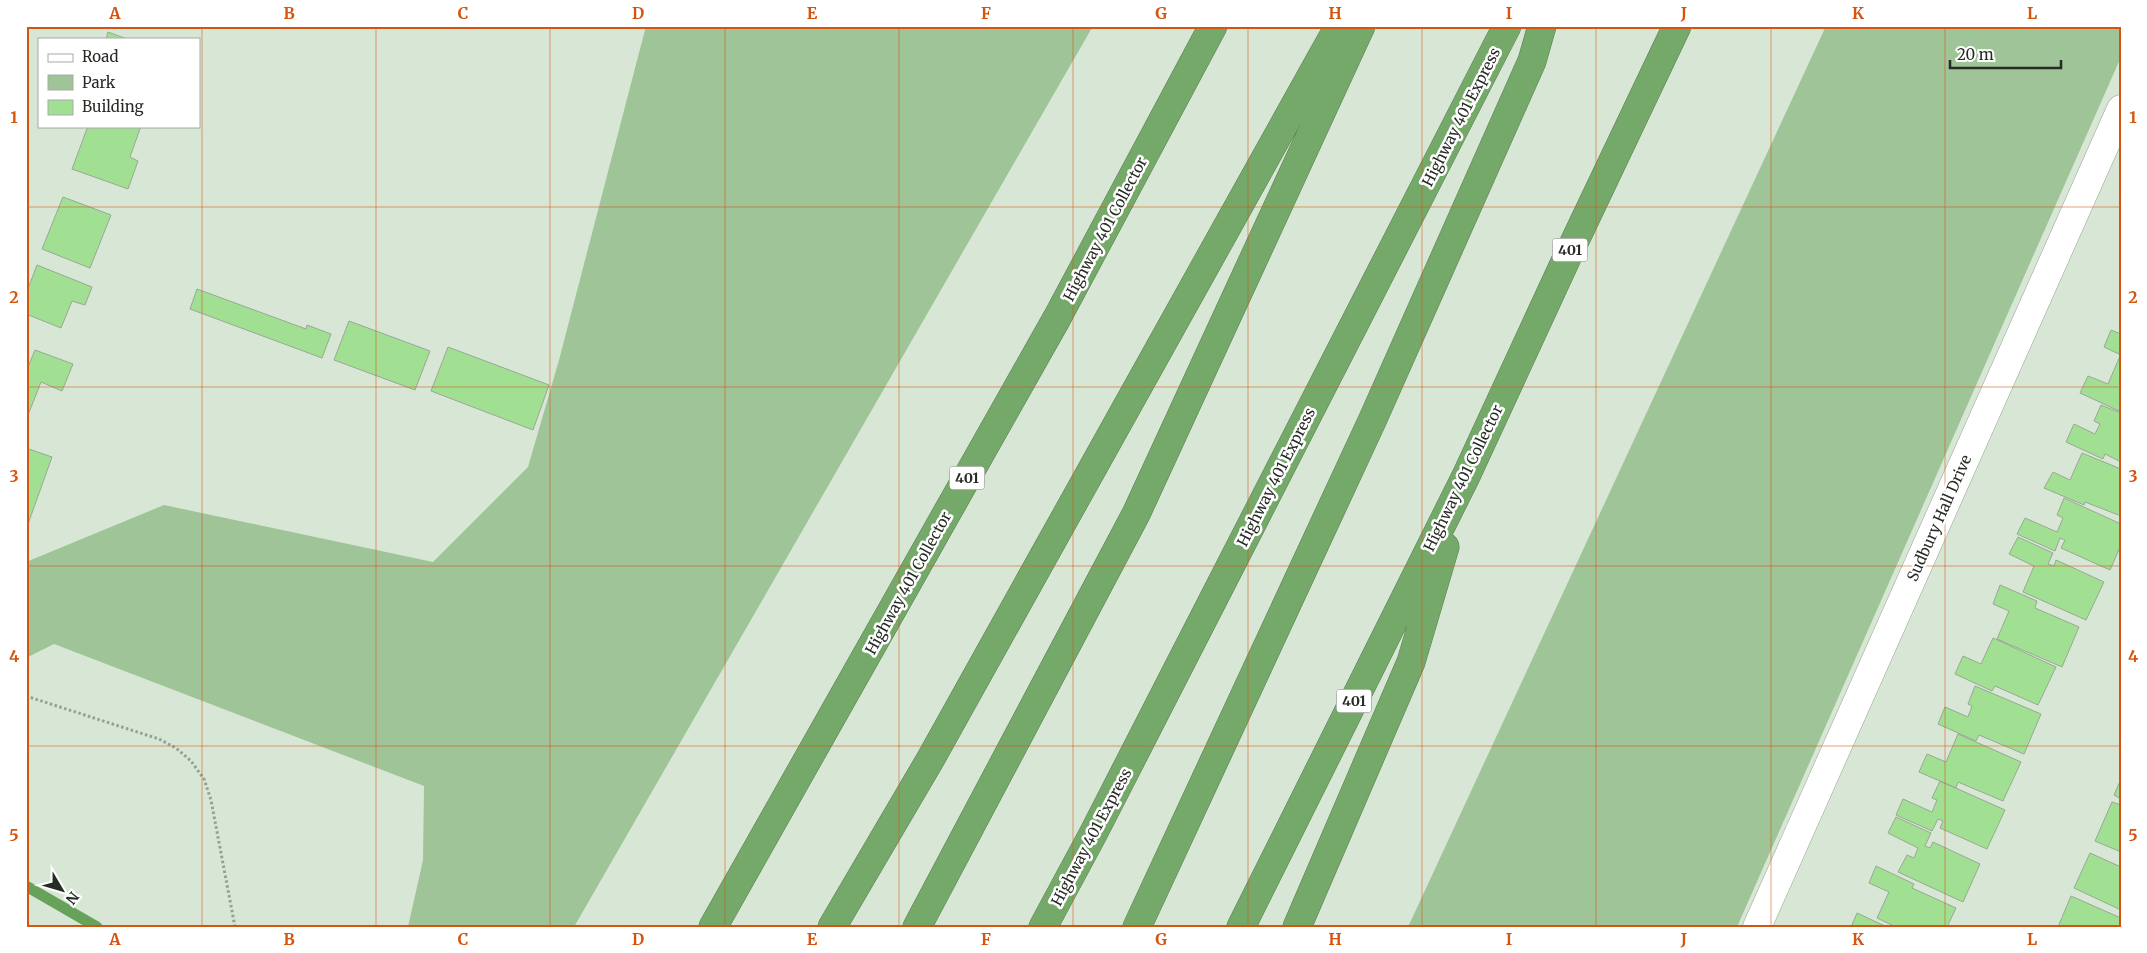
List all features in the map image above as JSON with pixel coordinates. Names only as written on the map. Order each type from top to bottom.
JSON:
[{"type":"highway","name":"Highway 401 Collector","points":[[713,927],[1057,318],[1214,26]]},
{"type":"highway","points":[[832,927],[934,751],[1339,26]]},
{"type":"highway","points":[[917,927],[1136,514],[1361,26]]},
{"type":"highway","name":"Highway 401 Express","points":[[1043,927],[1093,834],[1507,26]]},
{"type":"highway","points":[[1137,927],[1372,421],[1532,61],[1542,26]]},
{"type":"highway","name":"Highway 401 Collector","points":[[1241,927],[1466,476],[1677,26]]},
{"type":"highway","points":[[1297,927],[1411,662],[1466,476]]},
{"type":"street","name":"Sudbury Hall Drive","points":[[1757,927],[2121,109]]},
{"type":"path","points":[[26,696],[159,738],[176,748],[191,761],[204,780],[211,800],[235,927]]},
{"type":"green space","points":[[646,26],[1093,26],[574,927],[408,927],[423,860],[424,786],[54,644],[26,658],[26,562],[164,505],[433,562],[528,467],[559,360]]},
{"type":"green space","points":[[1826,26],[2121,26],[2121,57],[1737,927],[1408,927]]},
{"type":"building","points":[[108,32],[124,38],[106,38]]},
{"type":"building","points":[[87,128],[140,128],[130,157],[138,161],[128,189],[72,169]]},
{"type":"building","points":[[63,197],[111,215],[90,268],[42,249]]},
{"type":"building","points":[[37,265],[92,287],[85,305],[72,301],[61,328],[26,314],[26,294]]},
{"type":"building","points":[[197,289],[306,329],[307,325],[331,334],[322,358],[190,309]]},
{"type":"building","points":[[349,321],[430,351],[415,390],[334,360]]},
{"type":"building","points":[[2111,330],[2121,334],[2121,355],[2104,347]]},
{"type":"building","points":[[448,347],[549,385],[533,430],[431,391]]},
{"type":"building","points":[[35,350],[73,364],[62,391],[41,382],[26,420],[26,372]]},
{"type":"building","points":[[2120,356],[2121,407],[2119,411],[2080,393],[2088,376],[2108,384]]},
{"type":"building","points":[[2101,405],[2121,413],[2121,462],[2105,454],[2103,459],[2066,442],[2074,424],[2095,434],[2100,424],[2094,421]]},
{"type":"building","points":[[26,448],[52,457],[28,524],[26,524]]},
{"type":"building","points":[[2082,453],[2121,469],[2121,516],[2085,502],[2084,505],[2044,488],[2053,472],[2070,480]]},
{"type":"building","points":[[2064,498],[2121,524],[2121,545],[2110,570],[2061,548],[2065,540],[2060,538],[2055,551],[2017,534],[2025,518],[2057,532],[2063,518],[2057,515]]},
{"type":"building","points":[[2018,537],[2053,553],[2048,564],[2054,566],[2056,560],[2104,582],[2086,620],[2023,592],[2034,566],[2009,554]]},
{"type":"building","points":[[2000,585],[2037,601],[2035,608],[2079,627],[2062,667],[1997,639],[2009,611],[1993,604]]},
{"type":"building","points":[[1993,638],[2056,667],[2038,705],[1995,686],[1992,691],[1955,674],[1963,656],[1981,664]]},
{"type":"building","points":[[1975,686],[2041,714],[2024,754],[1979,735],[1976,741],[1938,724],[1945,707],[1968,717],[1972,706],[1968,704]]},
{"type":"building","points":[[1958,734],[2021,762],[2003,801],[1958,782],[1956,788],[1919,772],[1927,754],[1946,762]]},
{"type":"building","points":[[2121,779],[2121,799],[2114,795]]},
{"type":"building","points":[[1940,781],[2005,810],[1987,849],[1940,828],[1943,821],[1938,819],[1932,831],[1896,815],[1903,799],[1932,812],[1937,800],[1932,798]]},
{"type":"building","points":[[2112,802],[2121,805],[2121,852],[2095,841]]},
{"type":"building","points":[[1896,817],[1931,833],[1925,846],[1930,848],[1933,842],[1980,864],[1963,902],[1898,872],[1907,855],[1914,858],[1918,848],[1888,833]]},
{"type":"building","points":[[2090,853],[2121,867],[2121,910],[2074,888]]},
{"type":"building","points":[[1876,866],[1914,884],[1912,888],[1956,908],[1947,927],[1896,927],[1877,918],[1889,892],[1869,883]]},
{"type":"building","points":[[2071,896],[2121,918],[2121,927],[2058,927]]},
{"type":"building","points":[[1857,913],[1887,927],[1851,927]]},
{"type":"waterway","points":[[26,886],[97,927]]}]
